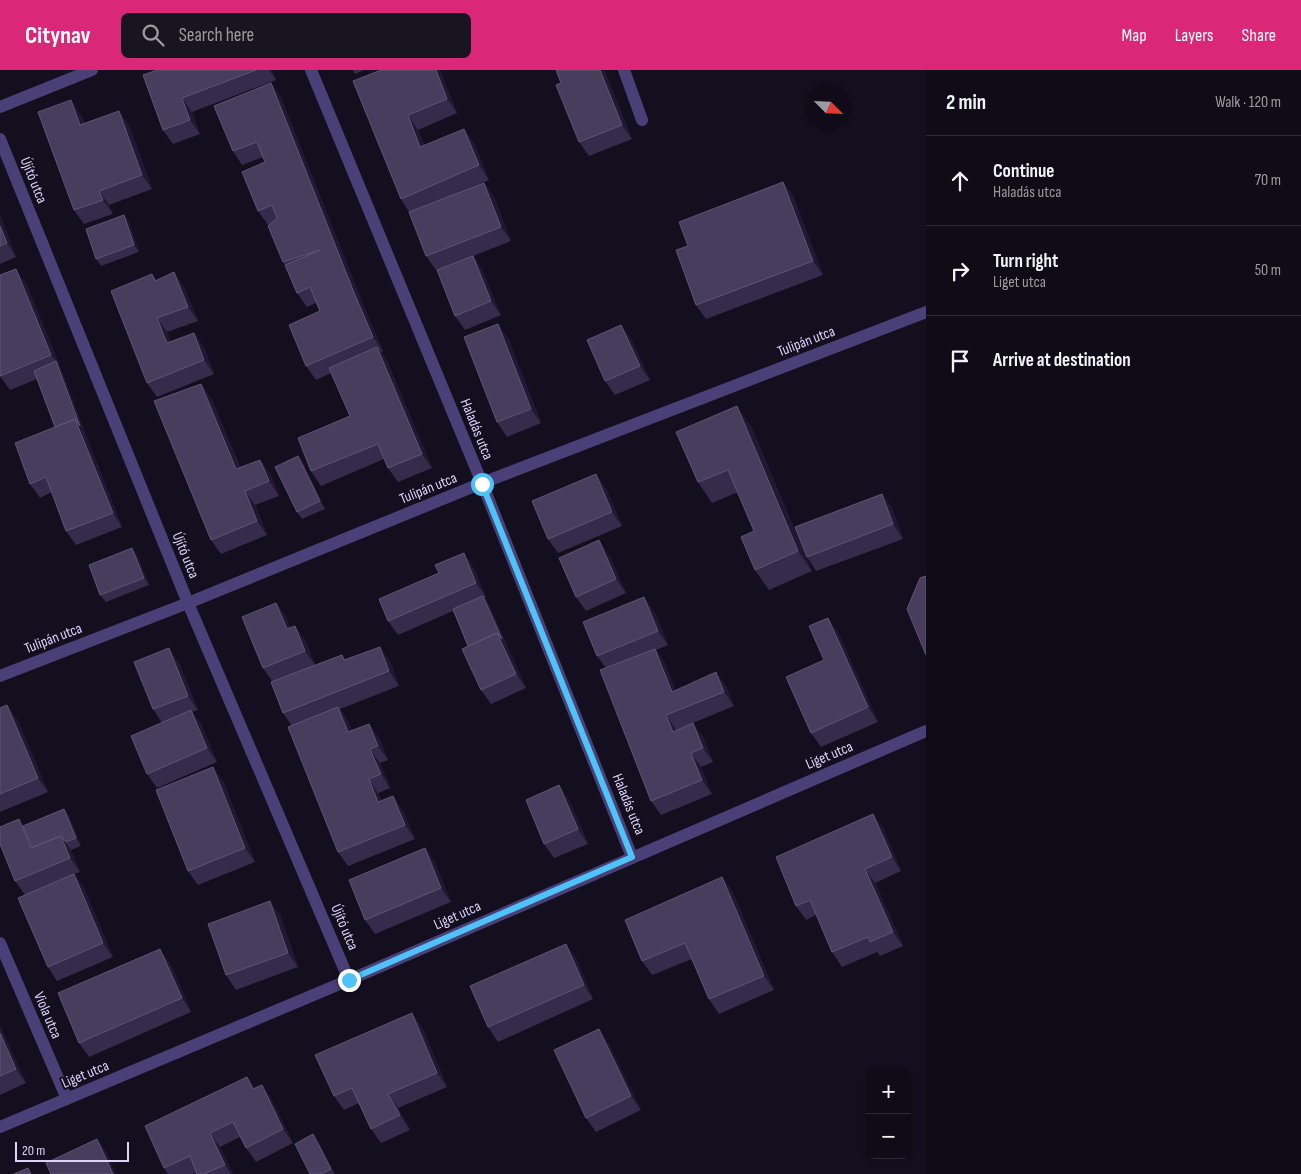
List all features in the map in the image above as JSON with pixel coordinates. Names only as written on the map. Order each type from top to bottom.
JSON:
[{"type":"street","points":[[0,107],[92,70]]},
{"type":"street","name":"Haladás utca","points":[[311,70],[482,484],[632,857]]},
{"type":"street","points":[[624,70],[642,120]]},
{"type":"street","name":"Újító utca","points":[[0,139],[188,603],[349,980]]},
{"type":"street","name":"Tulipán utca","points":[[0,676],[188,603],[482,484],[926,312]]},
{"type":"street","name":"Liget utca","points":[[0,1127],[349,980],[926,731]]},
{"type":"street","name":"Viola utca","points":[[0,943],[67,1099]]},
{"type":"building","points":[[157,70],[256,70],[182,98],[190,120],[163,130],[143,75]]},
{"type":"building","points":[[381,70],[436,70],[447,99],[408,115],[420,147],[464,129],[479,165],[401,199],[353,81]]},
{"type":"building","points":[[556,70],[600,70],[622,125],[579,142],[556,85],[561,83]]},
{"type":"building","points":[[271,83],[373,337],[306,366],[289,325],[320,311],[310,287],[297,293],[285,265],[320,250],[283,262],[268,226],[277,218],[272,205],[258,211],[242,172],[265,162],[257,142],[233,151],[214,106]]},
{"type":"building","points":[[71,100],[80,125],[119,111],[142,175],[99,191],[103,200],[74,210],[38,112]]},
{"type":"building","points":[[783,182],[813,261],[696,305],[676,250],[688,246],[679,222]]},
{"type":"building","points":[[484,183],[501,227],[426,256],[409,212]]},
{"type":"building","points":[[124,215],[134,245],[96,259],[86,229]]},
{"type":"building","points":[[0,226],[7,243],[0,246]]},
{"type":"building","points":[[473,256],[491,301],[455,316],[437,270]]},
{"type":"building","points":[[16,269],[51,355],[0,376],[0,275]]},
{"type":"building","points":[[174,272],[188,307],[157,318],[167,343],[194,333],[204,360],[147,383],[111,291],[152,274],[155,281]]},
{"type":"building","points":[[498,324],[531,409],[497,422],[464,337]]},
{"type":"building","points":[[621,325],[640,366],[605,381],[587,340]]},
{"type":"building","points":[[377,347],[422,454],[388,468],[378,444],[311,471],[298,438],[350,416],[329,368]]},
{"type":"building","points":[[56,361],[80,426],[75,419],[55,427],[34,371]]},
{"type":"building","points":[[201,384],[236,469],[260,460],[269,481],[245,491],[257,521],[211,540],[154,401]]},
{"type":"building","points":[[737,406],[798,551],[755,570],[741,537],[754,531],[728,470],[698,482],[676,432]]},
{"type":"building","points":[[75,419],[113,513],[66,531],[46,477],[30,484],[15,443]]},
{"type":"building","points":[[298,456],[320,501],[297,512],[275,467]]},
{"type":"building","points":[[596,474],[612,512],[548,539],[532,501]]},
{"type":"building","points":[[882,494],[893,524],[807,557],[795,527]]},
{"type":"building","points":[[599,540],[616,579],[576,597],[559,558]]},
{"type":"building","points":[[132,548],[144,578],[100,595],[89,565]]},
{"type":"building","points":[[464,553],[476,583],[388,621],[379,599],[439,573],[435,565]]},
{"type":"building","points":[[926,576],[926,655],[907,609],[920,578]]},
{"type":"building","points":[[483,596],[502,639],[497,633],[468,646],[453,609]]},
{"type":"building","points":[[644,597],[658,631],[597,656],[583,622]]},
{"type":"building","points":[[276,603],[287,629],[295,626],[305,651],[263,668],[242,617]]},
{"type":"building","points":[[828,618],[868,707],[811,733],[786,677],[824,660],[809,626]]},
{"type":"building","points":[[497,633],[516,674],[481,690],[462,649]]},
{"type":"building","points":[[380,647],[389,671],[283,713],[271,682],[342,655],[344,660]]},
{"type":"building","points":[[169,648],[188,696],[153,709],[134,662]]},
{"type":"building","points":[[655,649],[672,692],[716,672],[724,692],[666,715],[673,732],[693,723],[703,748],[691,753],[702,780],[651,801],[600,670]]},
{"type":"building","points":[[7,705],[38,778],[0,794],[0,708]]},
{"type":"building","points":[[338,707],[348,732],[369,724],[378,746],[370,749],[381,774],[369,779],[378,802],[393,796],[405,825],[338,852],[288,727]]},
{"type":"building","points":[[191,710],[207,748],[147,774],[131,736]]},
{"type":"building","points":[[213,767],[245,848],[188,871],[156,790]]},
{"type":"building","points":[[559,785],[578,829],[544,844],[526,800]]},
{"type":"building","points":[[64,809],[76,838],[66,842],[61,836],[32,847],[23,826]]},
{"type":"building","points":[[873,814],[892,857],[865,869],[893,932],[870,942],[868,937],[832,952],[810,900],[796,906],[776,857]]},
{"type":"building","points":[[19,819],[31,848],[61,836],[70,858],[15,881],[0,844],[0,827]]},
{"type":"building","points":[[425,848],[441,888],[365,920],[349,880]]},
{"type":"building","points":[[74,874],[103,943],[48,967],[18,898]]},
{"type":"building","points":[[722,877],[764,976],[709,999],[685,943],[642,961],[625,920]]},
{"type":"building","points":[[270,901],[288,953],[226,975],[208,924]]},
{"type":"building","points":[[566,944],[584,985],[488,1027],[470,986]]},
{"type":"building","points":[[160,949],[182,998],[79,1043],[58,993]]},
{"type":"building","points":[[412,1013],[437,1073],[388,1094],[400,1115],[371,1129],[352,1088],[334,1096],[315,1055]]},
{"type":"building","points":[[599,1029],[631,1096],[586,1118],[554,1050]]},
{"type":"building","points":[[0,1033],[16,1069],[0,1076]]},
{"type":"building","points":[[247,1077],[253,1089],[262,1085],[283,1129],[246,1148],[233,1122],[210,1133],[225,1165],[204,1174],[197,1174],[190,1156],[164,1168],[145,1126]]},
{"type":"building","points":[[313,1134],[331,1169],[321,1174],[310,1174],[295,1144]]},
{"type":"building","points":[[97,1139],[113,1174],[51,1174],[46,1163]]},
{"type":"building","points":[[28,1168],[31,1174],[14,1174]]},
{"type":"route","points":[[349,980],[632,857],[482,484]]}]
